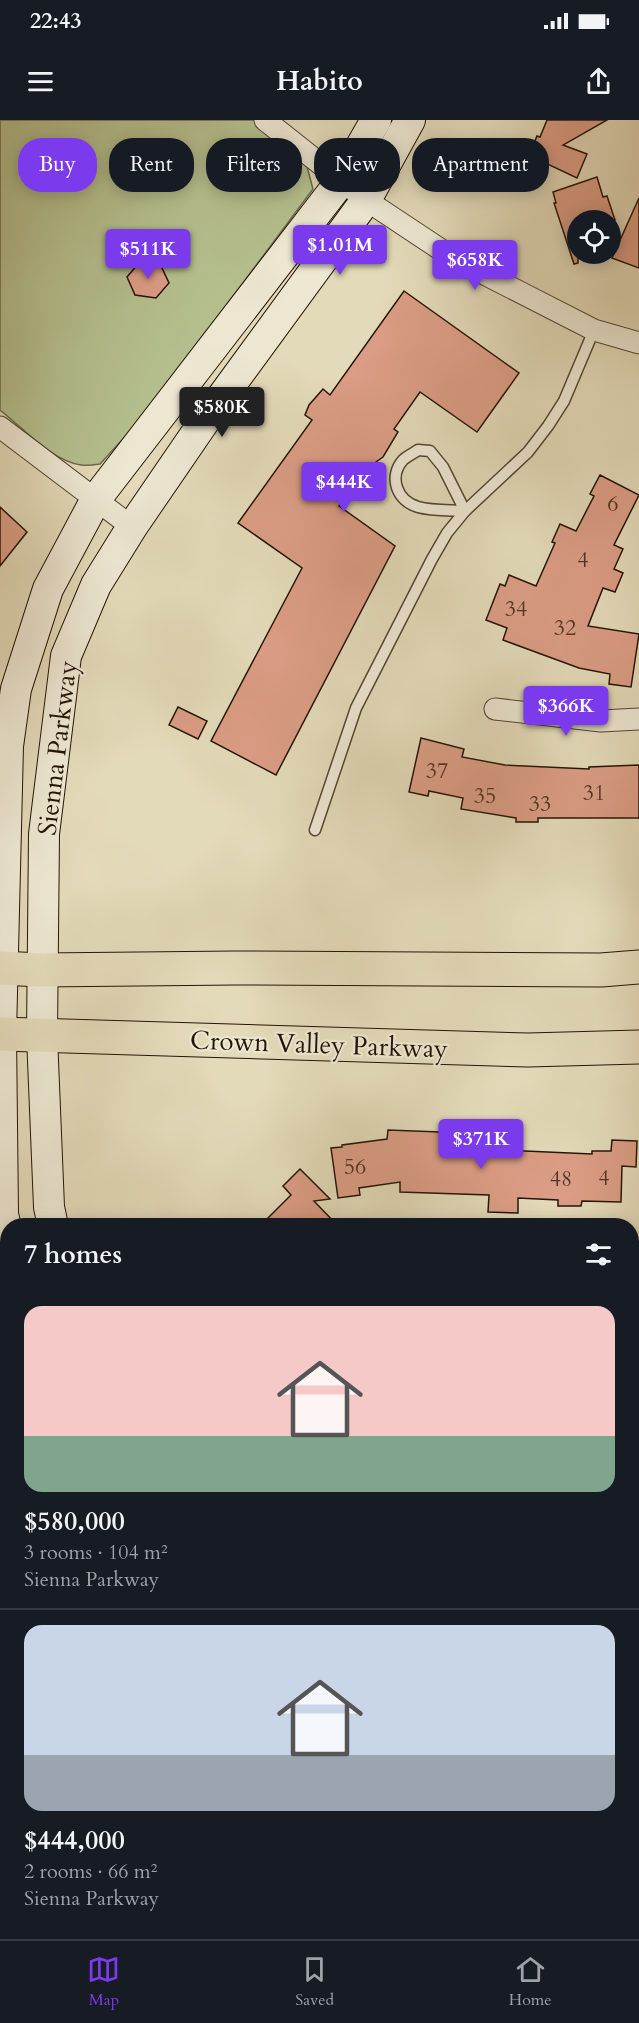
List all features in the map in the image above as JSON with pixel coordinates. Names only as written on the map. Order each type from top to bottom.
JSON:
[{"type":"main road","name":"Sienna Parkway","points":[[365,138],[375,120]]},
{"type":"main road","name":"Sienna Parkway","points":[[51,1218],[42,1036],[44,834],[66,656],[96,585],[132,527],[208,416],[366,200],[410,120]]},
{"type":"main road","name":"Sienna Parkway","points":[[4,1218],[0,1034],[8,746],[12,689],[48,589],[96,500],[333,192]]},
{"type":"main road","points":[[2,968],[42,970],[235,968],[601,970],[639,967]]},
{"type":"main road","name":"Crown Valley Parkway","points":[[0,1034],[528,1050],[639,1047]]},
{"type":"street","points":[[265,120],[314,159]]},
{"type":"street","points":[[355,192],[456,259],[594,330],[639,343]]},
{"type":"street","points":[[0,427],[132,527]]},
{"type":"street","points":[[495,708],[601,721],[639,719]]},
{"type":"lane","points":[[315,830],[356,708],[447,533],[465,511],[528,452],[548,426],[564,401],[594,330]]},
{"type":"lane","points":[[418,450],[430,451],[443,467],[465,511],[418,507],[404,499],[395,488],[395,473],[403,459],[418,450]]},
{"type":"green space","points":[[0,120],[255,120],[276,138],[206,138],[206,192],[302,192],[302,160],[306,163],[313,189],[143,417],[100,464],[81,465],[59,457],[38,443],[0,410]]},
{"type":"building","points":[[547,120],[607,120],[563,145],[587,154],[577,178],[549,165],[549,138],[536,138],[540,137]]},
{"type":"building","points":[[597,177],[603,197],[607,196],[612,210],[567,210],[567,243],[554,203],[556,203],[553,192]]},
{"type":"building","points":[[639,198],[639,268],[621,261],[621,238]]},
{"type":"building","points":[[139,263],[161,266],[169,283],[156,298],[135,295],[127,277]]},
{"type":"building","points":[[404,291],[519,373],[477,432],[420,392],[394,429],[398,432],[383,457],[369,472],[365,470],[339,506],[395,546],[276,775],[211,741],[302,568],[238,523],[312,420],[305,415],[309,405],[323,389],[330,395]]},
{"type":"building","points":[[600,475],[639,495],[614,545],[623,549],[614,569],[623,573],[615,592],[603,588],[588,626],[639,634],[631,687],[609,684],[610,674],[579,668],[503,640],[507,628],[486,620],[500,584],[505,586],[509,575],[536,586],[555,543],[552,542],[560,524],[576,531],[594,496],[590,494]]},
{"type":"building","points":[[0,507],[27,532],[0,566]]},
{"type":"building","points":[[178,707],[207,721],[198,739],[169,725]]},
{"type":"building","points":[[421,738],[464,749],[462,757],[505,765],[589,769],[589,767],[639,765],[639,818],[538,818],[538,822],[516,822],[516,818],[461,809],[463,798],[429,791],[428,796],[409,792]]},
{"type":"building","points":[[441,1122],[458,1138],[483,1139],[482,1149],[592,1154],[592,1151],[611,1151],[612,1140],[637,1141],[636,1167],[622,1166],[621,1202],[582,1201],[581,1206],[558,1206],[558,1200],[518,1198],[518,1213],[488,1212],[489,1195],[400,1192],[400,1182],[359,1188],[360,1195],[338,1198],[331,1148],[387,1139],[388,1130],[440,1132]]},
{"type":"building","points":[[300,1169],[330,1199],[314,1201],[330,1218],[268,1218],[291,1195],[283,1186]]}]
